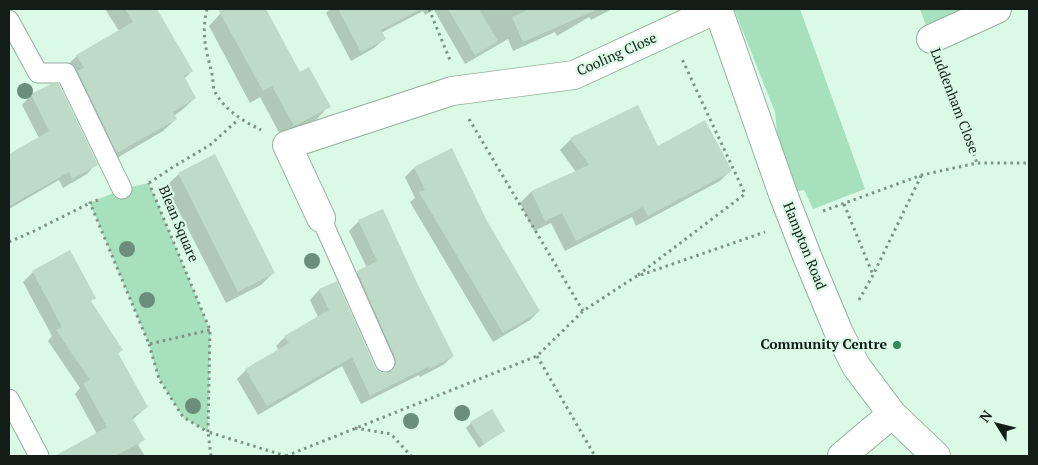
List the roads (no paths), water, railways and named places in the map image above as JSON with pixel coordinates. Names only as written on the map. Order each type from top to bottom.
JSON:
[{"type":"street","name":"Cooling Close","points":[[321,218],[288,145],[452,91],[574,75],[717,9]]},
{"type":"street","name":"Hampton Road","points":[[717,9],[806,256],[839,333],[856,366],[892,414],[936,456]]},
{"type":"street","name":"Luddenham Close","points":[[931,39],[996,9]]},
{"type":"street","points":[[842,456],[892,414]]},
{"type":"lane","points":[[9,20],[38,73],[66,73],[122,189]]},
{"type":"lane","points":[[321,218],[385,362]]},
{"type":"lane","points":[[9,399],[39,456]]},
{"type":"place","name":"Community Centre","points":[[897,345]]}]
